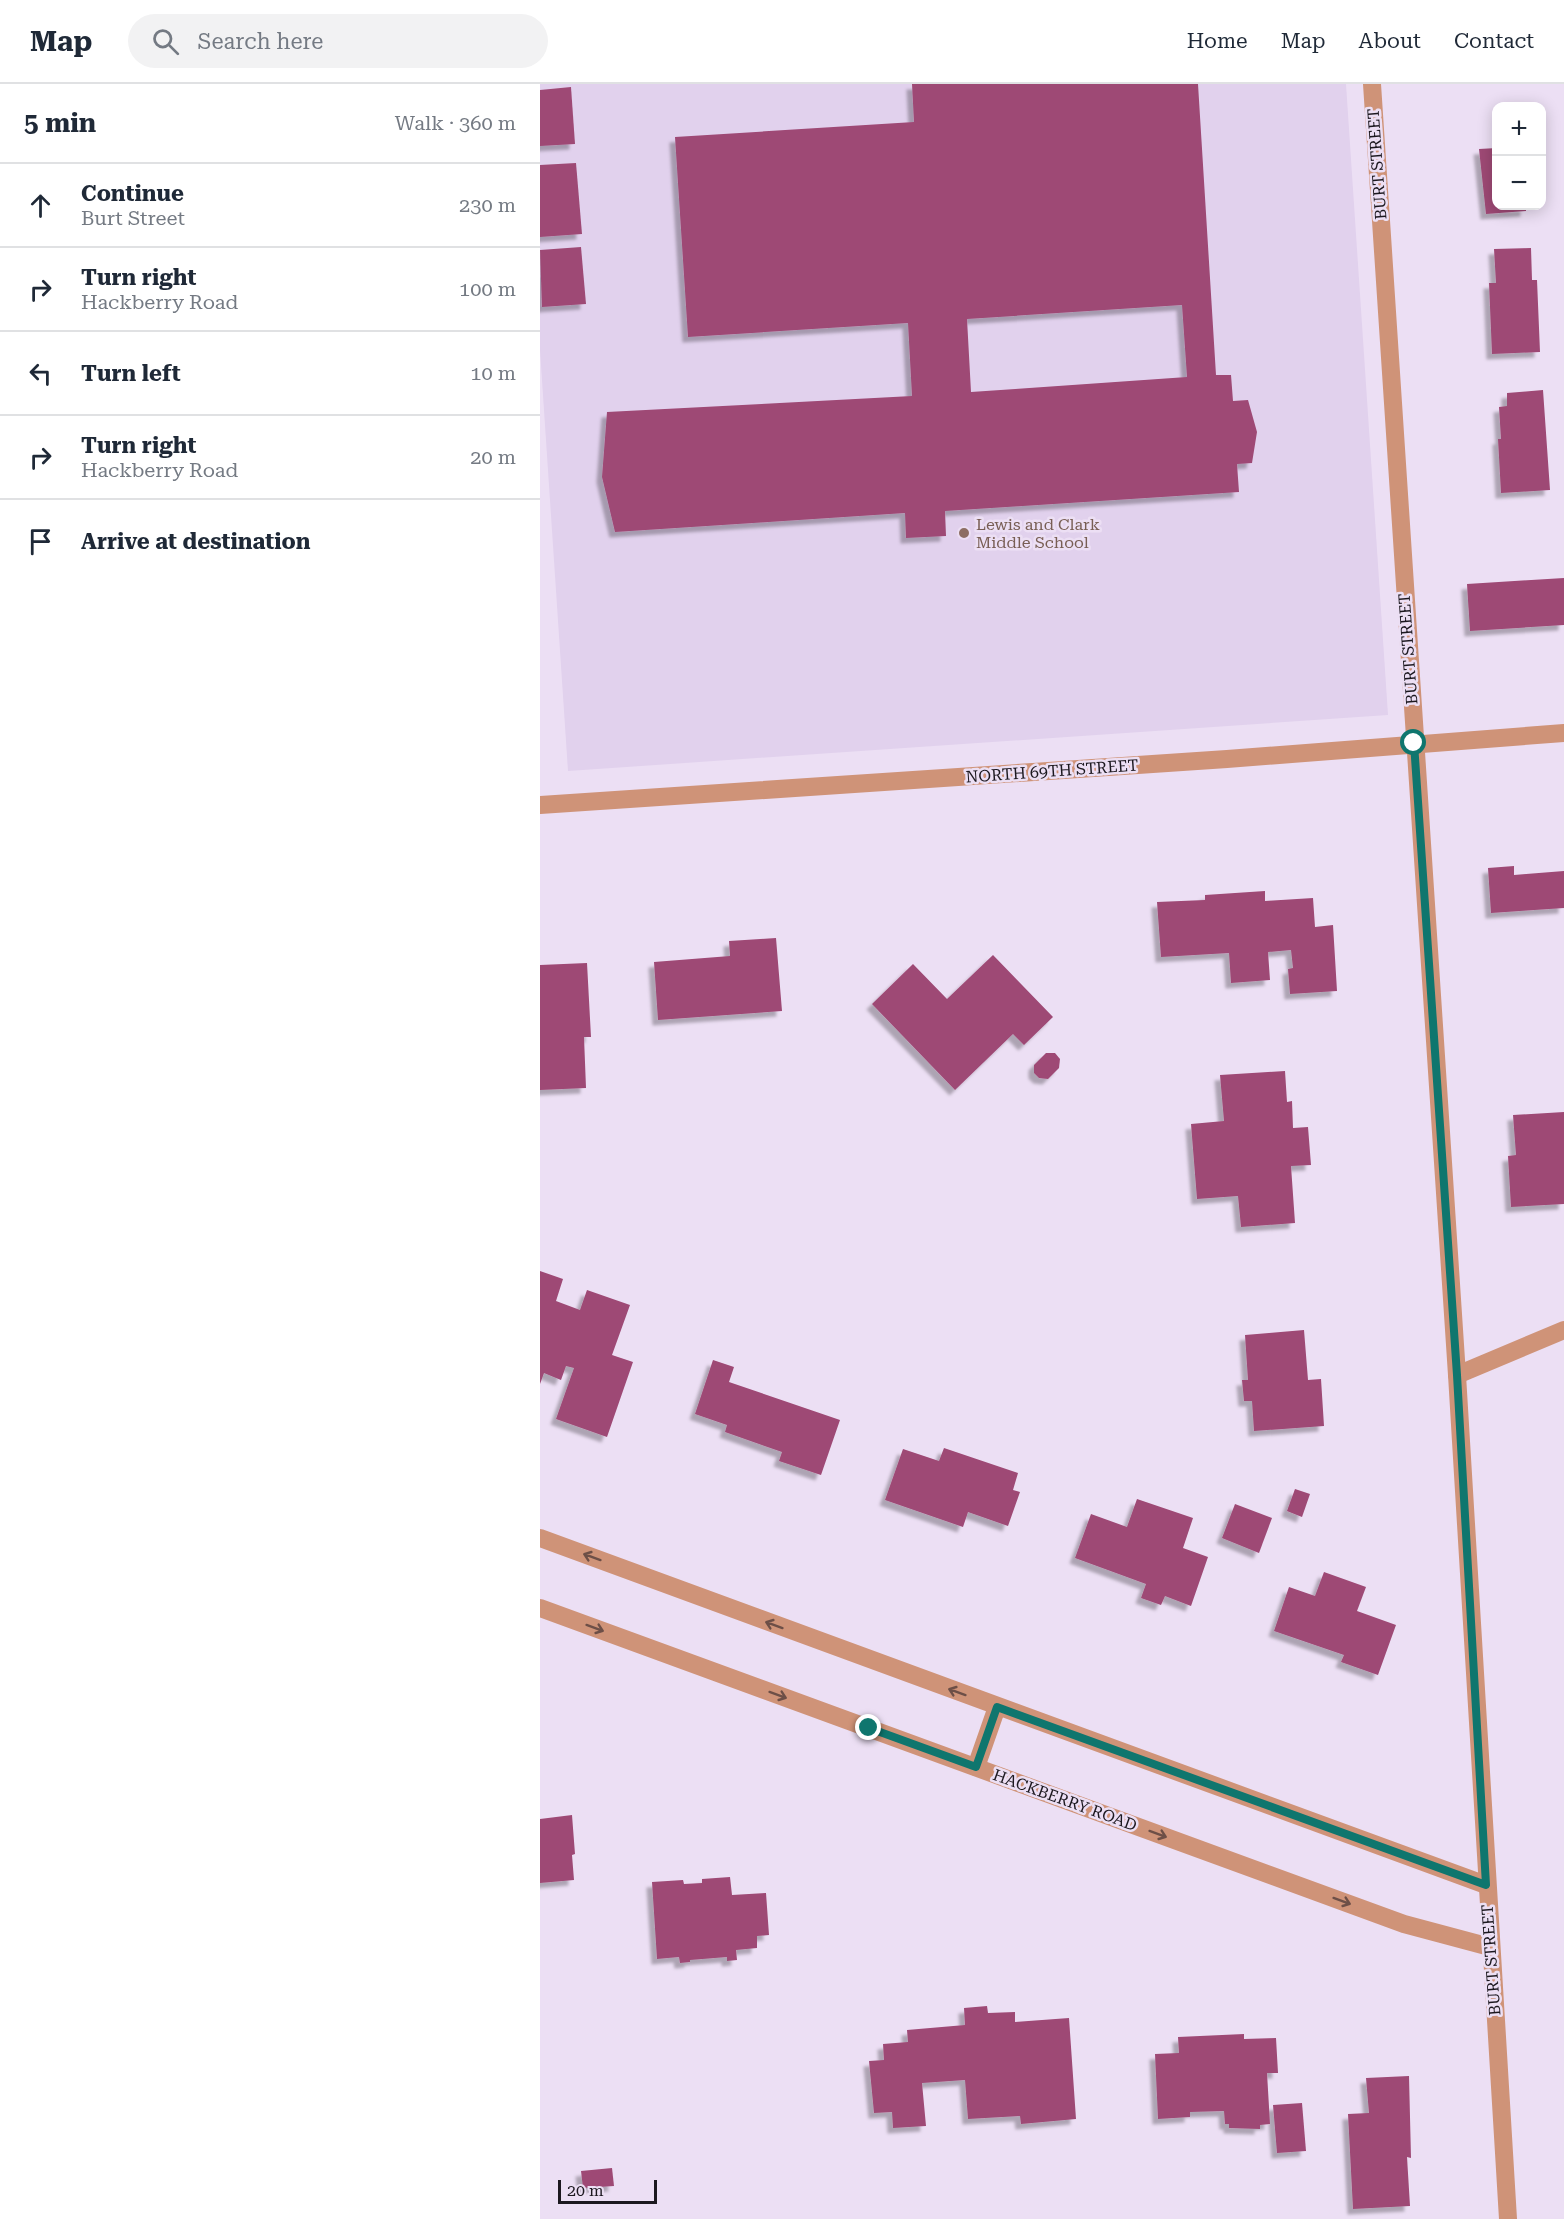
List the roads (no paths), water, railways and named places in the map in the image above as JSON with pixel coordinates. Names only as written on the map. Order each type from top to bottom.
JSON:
[{"type":"street","name":"BURT STREET","points":[[1372,84],[1457,1375],[1486,1885],[1508,2219]]},
{"type":"street","name":"NORTH 69TH STREET","points":[[540,805],[1227,759],[1564,733]]},
{"type":"street","points":[[1457,1375],[1564,1330]]},
{"type":"street","points":[[540,1538],[1486,1885]]},
{"type":"street","name":"HACKBERRY ROAD","points":[[540,1608],[1404,1924],[1490,1947]]},
{"type":"street","points":[[976,1767],[997,1707]]},
{"type":"place","name":"Lewis and Clark Middle School","points":[[964,533]]}]
